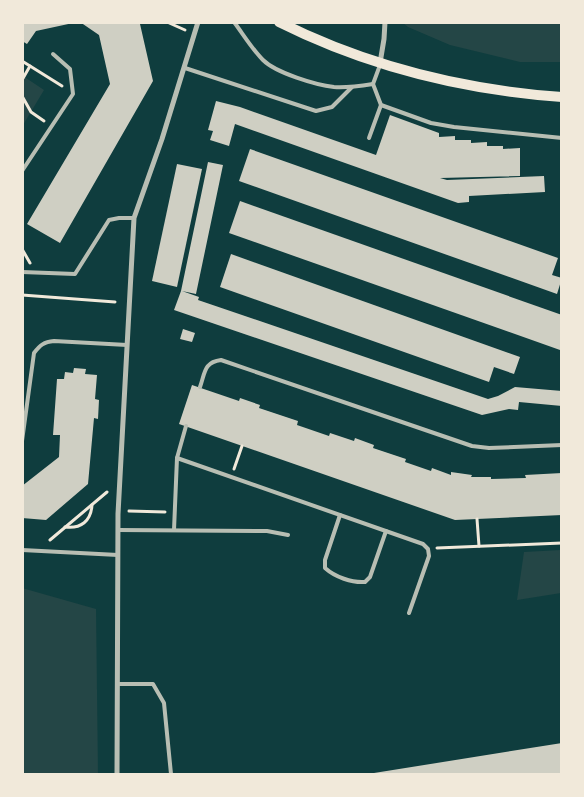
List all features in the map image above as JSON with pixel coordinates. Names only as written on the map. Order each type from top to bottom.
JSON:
[{"type":"main road","points":[[279,22],[303,34],[380,63],[472,87],[562,97]]},
{"type":"street","points":[[116,774],[118,530],[134,218],[162,139],[198,22]]},
{"type":"street","points":[[380,63],[385,22]]},
{"type":"lane","points":[[234,22],[262,60],[274,68],[295,77],[333,87],[373,84]]},
{"type":"lane","points":[[22,171],[73,94],[70,69],[53,54]]},
{"type":"lane","points":[[370,138],[381,105],[373,84],[380,63]]},
{"type":"lane","points":[[185,68],[316,111],[332,107],[352,87]]},
{"type":"lane","points":[[381,105],[431,123],[562,138]]},
{"type":"lane","points":[[22,272],[75,274],[109,220],[134,218]]},
{"type":"lane","points":[[22,441],[34,353],[38,347],[44,342],[54,341],[127,345]]},
{"type":"lane","points":[[200,387],[207,367],[213,361],[221,360],[472,446],[489,448],[562,445]]},
{"type":"lane","points":[[174,530],[177,458],[186,426]]},
{"type":"lane","points":[[177,458],[423,544],[428,549],[428,556],[409,613]]},
{"type":"lane","points":[[340,515],[325,560],[325,568],[331,573],[358,582],[365,582],[370,577],[386,531]]},
{"type":"lane","points":[[118,530],[267,531],[288,535]]},
{"type":"lane","points":[[22,550],[118,555]]},
{"type":"lane","points":[[117,684],[153,684],[164,704],[171,774]]},
{"type":"path","points":[[167,22],[194,35]]},
{"type":"path","points":[[22,61],[73,94]]},
{"type":"path","points":[[22,80],[30,66]]},
{"type":"path","points":[[22,96],[30,112],[52,126]]},
{"type":"path","points":[[22,295],[115,302]]},
{"type":"path","points":[[231,477],[242,446]]},
{"type":"path","points":[[38,551],[107,492]]},
{"type":"path","points":[[65,527],[81,526],[88,520],[92,504]]},
{"type":"path","points":[[119,510],[174,513]]},
{"type":"path","points":[[477,519],[479,546]]},
{"type":"path","points":[[428,549],[562,543]]},
{"type":"shaded area","points":[[403,23],[561,23],[561,62],[520,62],[450,45],[408,27]]},
{"type":"shaded area","points":[[23,76],[44,90],[23,125]]},
{"type":"shaded area","points":[[561,550],[561,593],[517,600],[524,552]]},
{"type":"shaded area","points":[[22,588],[96,609],[98,774],[23,774]]},
{"type":"building","points":[[22,22],[73,23],[36,31],[27,44],[22,41]]},
{"type":"building","points":[[80,22],[138,22],[153,81],[60,243],[27,224],[110,84],[99,35]]},
{"type":"building","points":[[216,101],[240,107],[376,155],[390,115],[439,133],[439,137],[455,136],[455,140],[471,140],[471,143],[487,142],[487,146],[503,146],[503,149],[520,148],[520,176],[440,178],[447,180],[544,176],[545,192],[469,196],[469,202],[458,203],[235,124],[229,146],[210,140],[213,131],[208,130]]},
{"type":"building","points":[[250,149],[558,258],[552,275],[562,278],[557,294],[239,181]]},
{"type":"building","points":[[208,162],[223,165],[196,294],[182,291],[199,297],[198,300],[488,399],[515,387],[562,391],[562,406],[519,402],[518,410],[509,409],[482,415],[174,310],[181,291]]},
{"type":"building","points":[[177,164],[202,169],[177,287],[152,281]]},
{"type":"building","points":[[240,201],[562,315],[560,350],[229,233]]},
{"type":"building","points":[[231,254],[520,357],[514,374],[494,367],[489,382],[220,287]]},
{"type":"building","points":[[183,329],[195,333],[192,342],[180,339]]},
{"type":"building","points":[[74,368],[86,369],[85,374],[97,375],[95,399],[99,400],[98,419],[94,418],[88,484],[46,520],[22,518],[22,486],[59,457],[60,435],[53,435],[57,379],[64,379],[65,372],[73,373]]},
{"type":"building","points":[[192,385],[239,401],[240,398],[260,405],[259,408],[298,421],[297,425],[329,436],[330,433],[354,441],[355,438],[374,445],[373,448],[406,459],[405,462],[431,471],[432,468],[451,475],[451,472],[472,475],[471,477],[491,477],[491,479],[526,478],[525,475],[562,473],[562,515],[455,520],[179,424]]},
{"type":"building","points":[[562,743],[562,774],[374,774],[374,773]]}]
